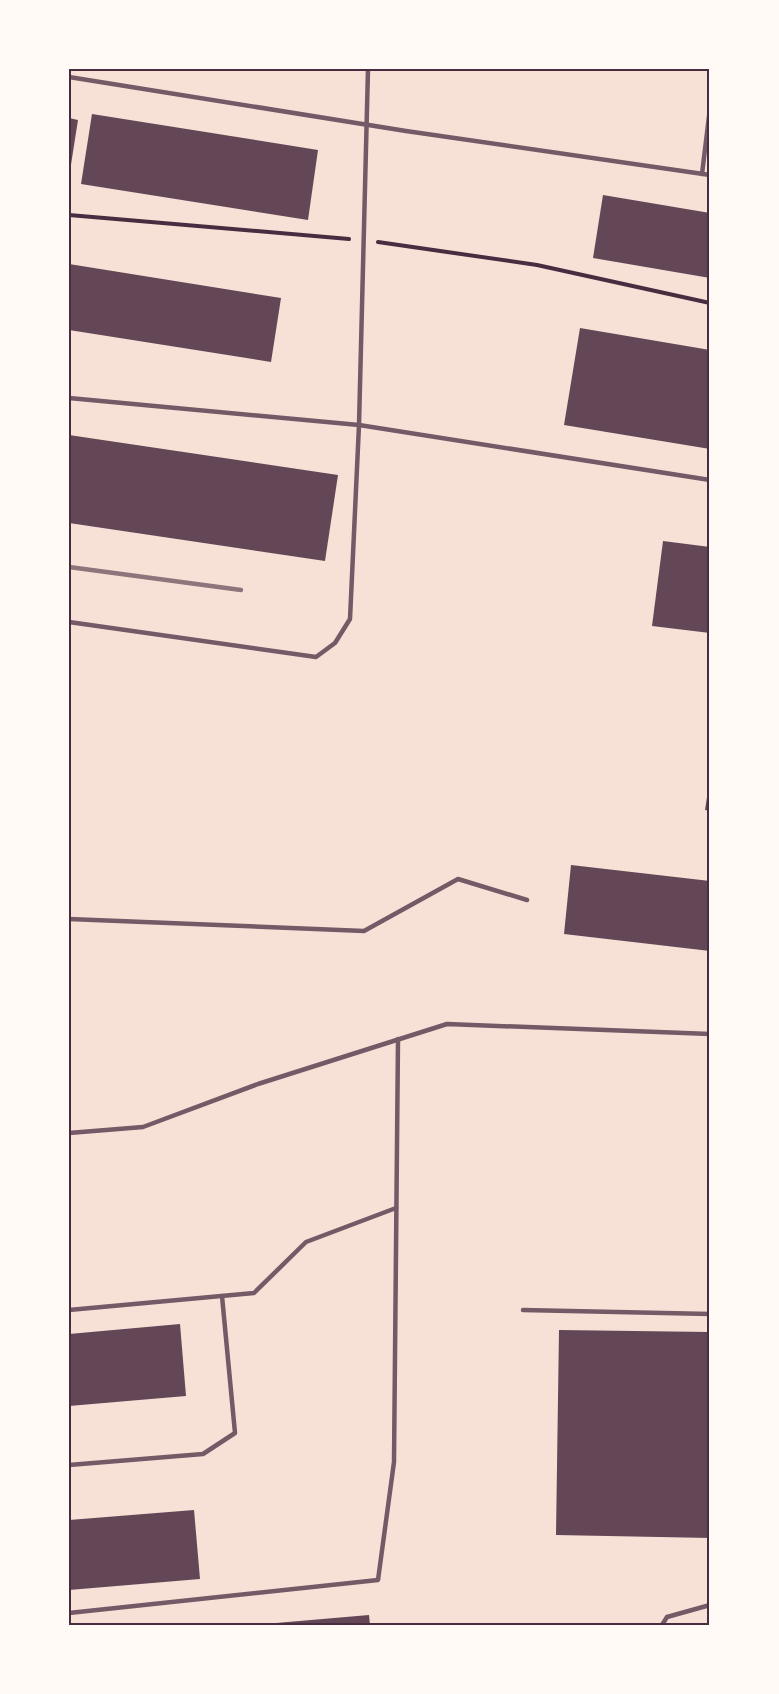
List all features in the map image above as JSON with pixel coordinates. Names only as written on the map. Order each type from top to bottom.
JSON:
[{"type":"lane","points":[[69,622],[316,657],[335,643],[350,619],[359,425],[368,69]]},
{"type":"lane","points":[[69,77],[710,175]]},
{"type":"lane","points":[[702,174],[710,108]]},
{"type":"lane","points":[[69,398],[359,425],[710,480]]},
{"type":"lane","points":[[69,918],[364,931],[458,879],[527,900]]},
{"type":"lane","points":[[69,1133],[142,1127],[258,1084],[447,1024],[710,1034]]},
{"type":"lane","points":[[69,1613],[378,1580],[394,1462],[398,1039]]},
{"type":"lane","points":[[69,1310],[254,1293],[306,1242],[396,1208]]},
{"type":"lane","points":[[69,1465],[203,1454],[235,1432],[222,1296]]},
{"type":"lane","points":[[523,1310],[710,1314]]},
{"type":"lane","points":[[662,1625],[667,1617],[710,1605]]},
{"type":"path","points":[[69,215],[363,240],[537,265],[710,303]]},
{"type":"building","points":[[92,114],[318,150],[308,220],[81,184]]},
{"type":"building","points":[[69,118],[78,120],[70,171],[69,171]]},
{"type":"building","points":[[603,195],[710,213],[710,278],[593,258]]},
{"type":"building","points":[[69,264],[281,298],[271,362],[69,330]]},
{"type":"building","points":[[580,328],[710,350],[710,449],[564,425]]},
{"type":"building","points":[[69,435],[338,475],[325,561],[69,523]]},
{"type":"building","points":[[663,541],[710,547],[710,633],[652,626]]},
{"type":"building","points":[[710,784],[710,811],[705,810]]},
{"type":"building","points":[[571,865],[710,881],[710,951],[564,934]]},
{"type":"building","points":[[180,1324],[186,1396],[69,1406],[69,1334]]},
{"type":"building","points":[[559,1330],[710,1332],[710,1538],[556,1535]]},
{"type":"building","points":[[194,1510],[200,1579],[69,1590],[69,1520]]},
{"type":"building","points":[[369,1615],[370,1625],[276,1625],[276,1623]]},
{"type":"railway","points":[[69,567],[241,590]]}]
